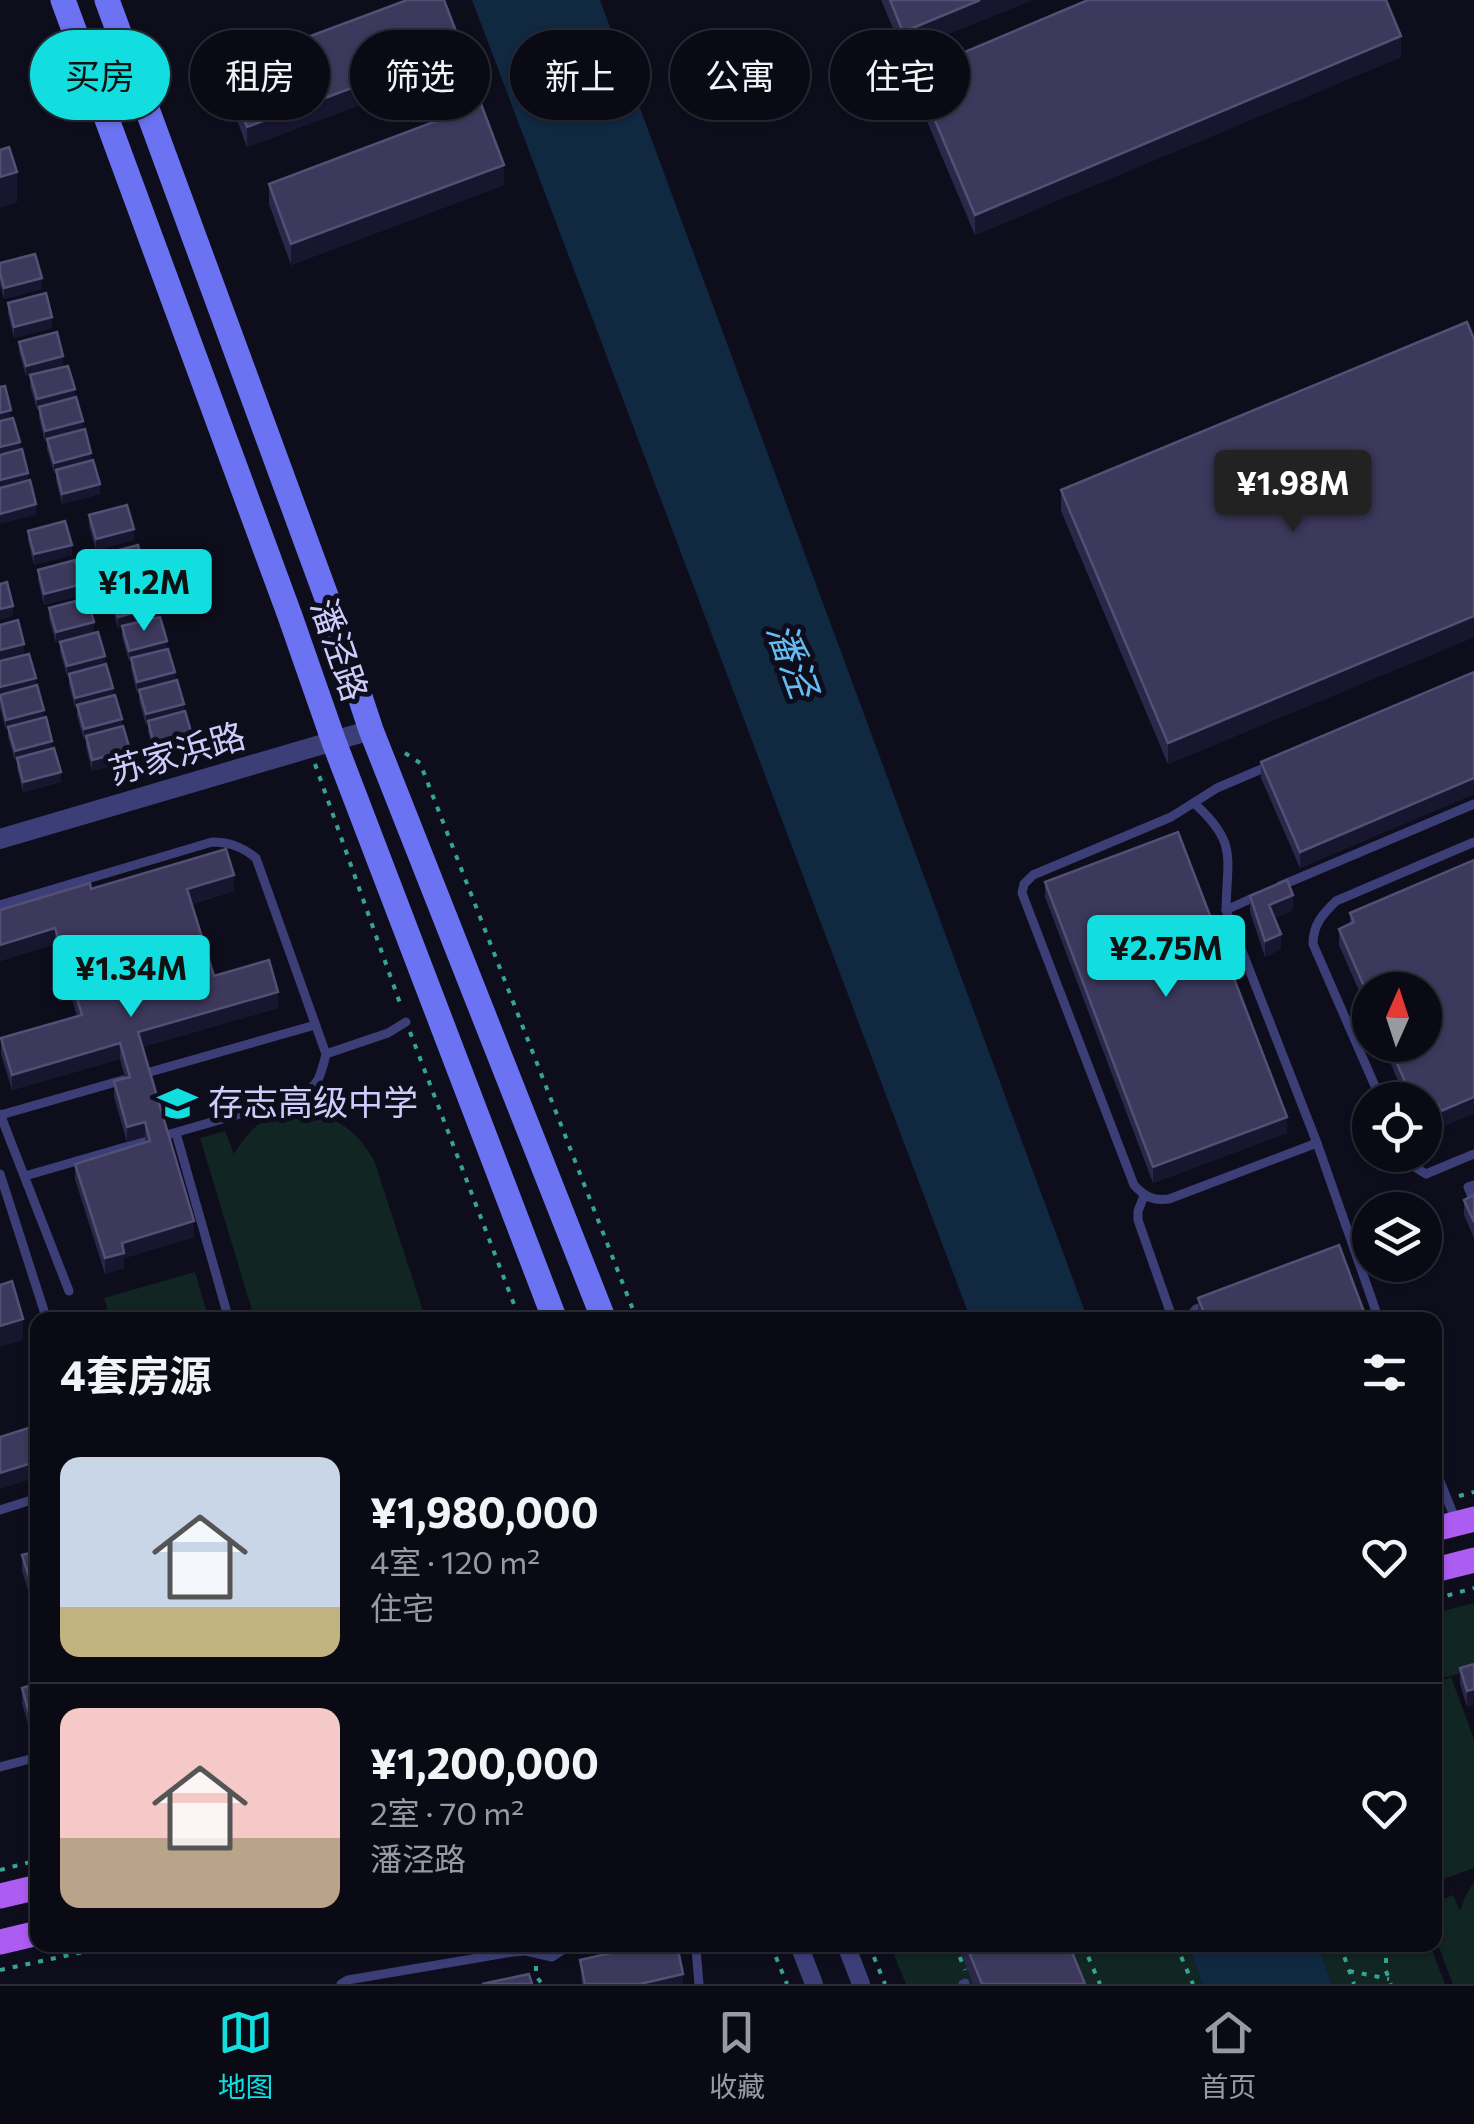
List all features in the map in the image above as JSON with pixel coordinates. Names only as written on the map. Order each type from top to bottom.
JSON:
[{"type":"main road","name":"潘泾路","points":[[63,0],[334,742],[552,1312]]},
{"type":"main road","name":"潘泾路","points":[[108,0],[326,594],[371,730],[601,1312]]},
{"type":"main road","points":[[1442,1568],[1474,1560]]},
{"type":"main road","points":[[0,1896],[30,1889]]},
{"type":"main road","points":[[0,1942],[30,1935]]},
{"type":"street","name":"苏家浜路","points":[[0,839],[371,730]]},
{"type":"street","points":[[803,1952],[814,1984]]},
{"type":"street","points":[[849,1952],[861,1984]]},
{"type":"lane","points":[[1285,758],[1216,788],[1170,817],[1033,874],[1022,893],[1134,1186],[1144,1196],[1156,1201],[1170,1199],[1317,1143]]},
{"type":"lane","points":[[1194,804],[1212,820],[1228,852],[1226,910],[1352,1244]]},
{"type":"lane","points":[[1226,910],[1474,804]]},
{"type":"lane","points":[[0,904],[212,842],[242,847],[256,858],[326,1054],[322,1074],[314,1088],[302,1096],[24,1176]]},
{"type":"lane","points":[[1373,1082],[1313,944],[1314,930],[1336,901],[1474,842]]},
{"type":"lane","points":[[326,1054],[388,1034],[406,1022]]},
{"type":"lane","points":[[69,1291],[0,1114],[315,1025]]},
{"type":"lane","points":[[176,1132],[228,1312]]},
{"type":"lane","points":[[1442,1167],[1474,1154]]},
{"type":"lane","points":[[0,1174],[44,1312]]},
{"type":"lane","points":[[1474,1185],[1468,1188],[1474,1201]]},
{"type":"lane","points":[[1144,1196],[1138,1220],[1171,1312]]},
{"type":"lane","points":[[1346,1258],[1352,1260]]},
{"type":"lane","points":[[1365,1282],[1376,1312]]},
{"type":"lane","points":[[1194,1312],[1214,1303]]},
{"type":"lane","points":[[1442,1490],[1455,1524]]},
{"type":"lane","points":[[0,1510],[30,1501]]},
{"type":"lane","points":[[0,1767],[30,1759]]},
{"type":"lane","points":[[342,1984],[514,1952]]},
{"type":"lane","points":[[530,1952],[552,1957],[560,1952]]},
{"type":"lane","points":[[696,1952],[699,1984]]},
{"type":"path","points":[[404,752],[420,763],[634,1312]]},
{"type":"path","points":[[1442,1597],[1474,1588]]},
{"type":"path","points":[[0,1870],[30,1862]]},
{"type":"path","points":[[0,1970],[84,1952]]},
{"type":"path","points":[[774,1952],[786,1984]]},
{"type":"path","points":[[871,1952],[884,1984]]},
{"type":"path","points":[[957,1952],[965,1979]]},
{"type":"path","points":[[1086,1952],[1100,1984]]},
{"type":"path","points":[[1179,1952],[1193,1984]]},
{"type":"path","points":[[1342,1952],[1354,1984]]},
{"type":"path","points":[[1386,1952],[1390,1981]]},
{"type":"path","points":[[1349,1971],[1390,1981]]},
{"type":"path","points":[[1371,1975],[1374,1984]]},
{"type":"green space","points":[[303,1111],[327,1117],[360,1140],[374,1160],[423,1312],[253,1312],[200,1138],[225,1131],[234,1154],[255,1127]]},
{"type":"green space","points":[[195,1272],[207,1312],[108,1312],[104,1298]]},
{"type":"green space","points":[[1474,1603],[1474,1670],[1442,1678],[1442,1611]]},
{"type":"green space","points":[[1451,1677],[1474,1739],[1474,1868],[1442,1879],[1442,1680]]},
{"type":"green space","points":[[1474,1882],[1474,1984],[1453,1984],[1441,1952],[1442,1899],[1453,1895],[1460,1911]]},
{"type":"green space","points":[[893,1952],[1191,1952],[1202,1984],[906,1984]]},
{"type":"green space","points":[[1321,1952],[1433,1952],[1445,1984],[1332,1984]]},
{"type":"water","points":[[472,0],[600,0],[611,30],[510,30],[510,101],[490,48],[490,30],[483,30]]},
{"type":"water","name":"潘泾","points":[[517,120],[644,120],[1085,1312],[968,1312]]},
{"type":"water","points":[[1191,1952],[1321,1952],[1332,1984],[1202,1984]]},
{"type":"building","points":[[407,0],[444,0],[455,30],[350,30],[350,89],[330,96],[330,30],[327,30]]},
{"type":"building","points":[[890,0],[980,0],[908,30],[902,30]]},
{"type":"building","points":[[1088,0],[1386,0],[1401,36],[975,215],[935,120],[970,120],[970,50]]},
{"type":"building","points":[[244,120],[266,120],[247,127]]},
{"type":"building","points":[[439,120],[487,120],[504,165],[291,244],[269,184]]},
{"type":"building","points":[[9,147],[17,172],[0,177],[0,150]]},
{"type":"building","points":[[35,254],[42,278],[4,288],[0,263]]},
{"type":"building","points":[[46,293],[52,317],[14,327],[8,303]]},
{"type":"building","points":[[1467,322],[1474,339],[1474,616],[1168,743],[1061,490]]},
{"type":"building","points":[[57,332],[63,356],[26,366],[19,342]]},
{"type":"building","points":[[68,366],[75,389],[37,399],[30,375]]},
{"type":"building","points":[[5,386],[11,410],[0,413],[0,387]]},
{"type":"building","points":[[76,397],[83,421],[45,431],[39,407]]},
{"type":"building","points":[[13,418],[20,442],[0,447],[0,421]]},
{"type":"building","points":[[85,429],[91,453],[54,463],[47,439]]},
{"type":"building","points":[[22,449],[28,473],[0,480],[0,455]]},
{"type":"building","points":[[93,460],[100,484],[62,494],[56,470]]},
{"type":"building","points":[[30,480],[36,504],[0,514],[0,488]]},
{"type":"building","points":[[127,505],[134,529],[96,539],[89,515]]},
{"type":"building","points":[[65,521],[72,545],[34,554],[28,531]]},
{"type":"building","points":[[138,545],[144,569],[106,579],[100,555]]},
{"type":"building","points":[[75,560],[82,584],[44,594],[38,570]]},
{"type":"building","points":[[7,582],[13,606],[0,609],[0,584]]},
{"type":"building","points":[[149,583],[155,607],[118,617],[111,593]]},
{"type":"building","points":[[87,598],[94,622],[56,632],[49,608]]},
{"type":"building","points":[[160,617],[167,641],[129,651],[122,626]]},
{"type":"building","points":[[18,620],[24,644],[0,650],[0,625]]},
{"type":"building","points":[[98,632],[105,656],[67,666],[60,642]]},
{"type":"building","points":[[168,649],[175,672],[137,682],[131,658]]},
{"type":"building","points":[[29,654],[36,678],[0,687],[0,661]]},
{"type":"building","points":[[106,664],[113,688],[75,698],[69,674]]},
{"type":"building","points":[[1474,672],[1474,778],[1300,852],[1261,762]]},
{"type":"building","points":[[177,680],[184,704],[146,714],[139,690]]},
{"type":"building","points":[[37,685],[44,710],[6,720],[0,695]]},
{"type":"building","points":[[115,695],[122,719],[84,729],[77,705]]},
{"type":"building","points":[[185,711],[192,735],[154,745],[148,721]]},
{"type":"building","points":[[46,717],[52,741],[15,751],[8,727]]},
{"type":"building","points":[[123,726],[130,750],[92,760],[86,736]]},
{"type":"building","points":[[54,748],[61,772],[23,782],[17,758]]},
{"type":"building","points":[[1178,832],[1287,1117],[1153,1167],[1045,882]]},
{"type":"building","points":[[226,849],[234,875],[187,889],[214,976],[269,960],[278,992],[138,1032],[194,1221],[122,1243],[124,1253],[105,1258],[75,1164],[150,1141],[145,1122],[127,1127],[114,1081],[130,1077],[120,1043],[12,1075],[1,1038],[82,1015],[55,928],[0,945],[0,910],[90,883],[91,889]]},
{"type":"building","points":[[1474,860],[1474,1097],[1442,1111],[1442,1082],[1405,1082],[1396,1062],[1442,1062],[1442,972],[1358,972],[1339,929],[1354,922],[1350,913]]},
{"type":"building","points":[[1287,880],[1293,895],[1269,905],[1281,934],[1265,941],[1250,896]]},
{"type":"building","points":[[1474,1195],[1474,1222],[1464,1200]]},
{"type":"building","points":[[1339,1245],[1364,1312],[1204,1312],[1198,1298]]},
{"type":"building","points":[[12,1281],[23,1319],[0,1326],[0,1285]]},
{"type":"building","points":[[30,1428],[30,1464],[0,1473],[0,1437]]},
{"type":"building","points":[[30,1553],[30,1580],[22,1555]]},
{"type":"building","points":[[1474,1664],[1474,1689],[1467,1691],[1460,1668]]},
{"type":"building","points":[[30,1686],[30,1716],[22,1688]]},
{"type":"building","points":[[615,1952],[678,1952],[683,1974],[640,1984],[585,1984],[580,1960]]},
{"type":"building","points":[[969,1952],[1072,1952],[1085,1984],[982,1984]]},
{"type":"building","points":[[529,1974],[532,1984],[482,1984]]},
{"type":"place","name":"存志高级中学","points":[[178,1103]]}]
